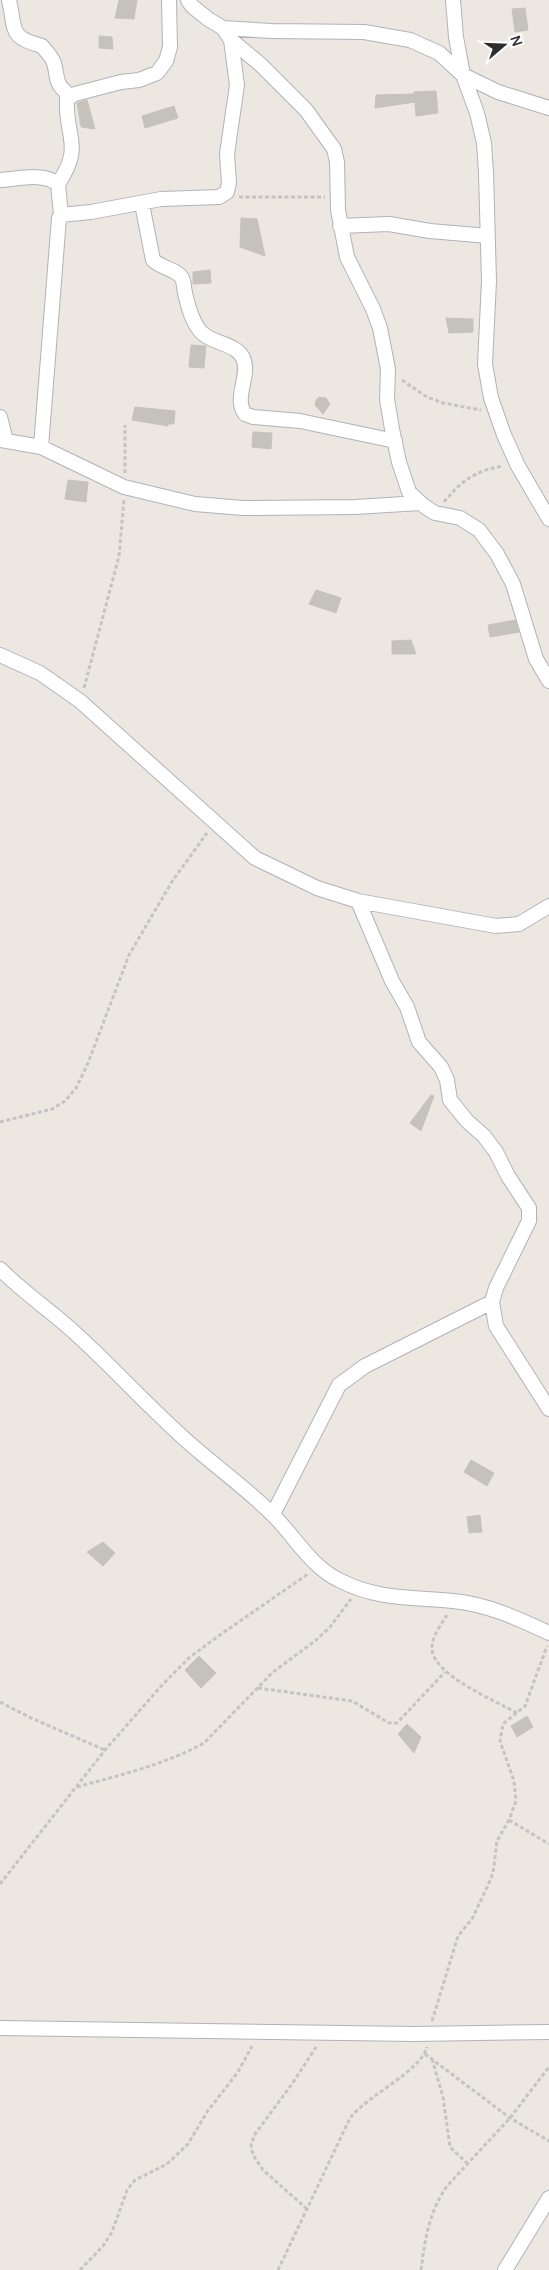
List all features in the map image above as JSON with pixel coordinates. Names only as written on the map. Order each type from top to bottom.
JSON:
[{"type":"street","points":[[9,0],[14,31],[19,38],[26,42],[42,46],[54,63],[55,78],[59,87],[70,96]]},
{"type":"street","points":[[70,96],[121,82],[139,80],[158,73],[166,61],[170,47],[170,0]]},
{"type":"street","points":[[188,0],[198,10],[223,28],[231,40],[260,64],[300,104],[327,137],[334,149],[340,226],[347,257],[376,318],[388,369],[387,399],[398,462],[409,492],[420,503],[435,513],[460,518],[479,530],[497,554],[513,584],[536,658],[549,681]]},
{"type":"street","points":[[453,0],[456,37],[463,76],[477,113],[484,143],[489,281],[485,364],[491,398],[504,435],[518,466],[549,519]]},
{"type":"street","points":[[223,28],[272,31],[364,32],[410,40],[438,53],[463,76],[498,92],[549,108]]},
{"type":"street","points":[[61,215],[168,199],[219,197],[226,192],[229,183],[227,154],[237,85],[231,40]]},
{"type":"street","points":[[41,447],[58,226],[61,215],[58,184],[69,168],[73,155],[67,105],[70,96]]},
{"type":"street","points":[[0,180],[41,178],[53,180],[58,184]]},
{"type":"street","points":[[142,204],[152,260],[163,268],[177,273],[183,280],[192,318],[200,332],[210,340],[235,349],[241,354],[244,361],[241,403],[245,414],[253,417],[300,421],[395,442]]},
{"type":"street","points":[[340,226],[389,224],[430,231],[488,236]]},
{"type":"street","points":[[0,417],[3,440],[41,447],[124,487],[195,504],[243,508],[355,507],[420,503]]},
{"type":"street","points":[[0,655],[40,673],[80,701],[255,858],[318,888],[358,901],[496,926],[519,924],[549,906]]},
{"type":"street","points":[[358,901],[392,981],[407,1007],[419,1042],[441,1067],[447,1080],[450,1100],[467,1121],[484,1136],[496,1152],[508,1176],[529,1208],[529,1221],[501,1276],[492,1302],[496,1326],[549,1409]]},
{"type":"street","points":[[0,1269],[22,1291],[64,1323],[105,1360],[175,1430],[273,1514],[319,1566],[337,1580],[387,1597],[454,1601],[487,1608],[516,1618],[549,1633]]},
{"type":"street","points":[[273,1514],[339,1385],[365,1366],[492,1302]]},
{"type":"street","points":[[0,2028],[429,2034],[549,2032]]},
{"type":"street","points":[[505,2270],[549,2198]]},
{"type":"path","points":[[219,197],[338,196]]},
{"type":"path","points":[[388,369],[426,397],[443,403],[497,412]]},
{"type":"path","points":[[80,701],[120,556],[125,425]]},
{"type":"path","points":[[435,513],[464,480],[487,469],[518,466]]},
{"type":"path","points":[[0,1122],[52,1109],[65,1101],[76,1088],[88,1063],[129,955],[174,880],[214,822]]},
{"type":"path","points":[[0,1884],[105,1750],[163,1684],[190,1657],[319,1566]]},
{"type":"path","points":[[77,1787],[148,1766],[204,1744],[274,1672],[315,1641],[330,1627],[358,1588]]},
{"type":"path","points":[[454,1601],[436,1633],[432,1650],[436,1660],[445,1672],[517,1713]]},
{"type":"path","points":[[278,2270],[350,2118],[358,2108],[425,2054],[429,2034],[458,1936],[472,1919],[485,1894],[493,1874],[494,1849],[514,1808],[517,1790],[500,1741],[500,1732],[503,1724],[525,1706],[549,1641]]},
{"type":"path","points":[[257,1688],[352,1701],[389,1723],[397,1723],[445,1672]]},
{"type":"path","points":[[0,1702],[31,1718],[105,1750]]},
{"type":"path","points":[[509,1820],[549,1844]]},
{"type":"path","points":[[80,2270],[103,2246],[112,2232],[127,2190],[135,2180],[167,2164],[188,2144],[207,2112],[238,2072],[260,2032]]},
{"type":"path","points":[[307,2209],[264,2170],[253,2155],[251,2145],[255,2134],[292,2084],[326,2032]]},
{"type":"path","points":[[425,2054],[510,2118],[549,2141]]},
{"type":"path","points":[[431,2059],[445,2107],[447,2140],[450,2147],[468,2164]]},
{"type":"path","points":[[421,2270],[427,2229],[433,2209],[447,2186],[510,2118],[549,2068]]},
{"type":"building","points":[[119,0],[137,0],[134,19],[115,18]]},
{"type":"building","points":[[525,8],[528,30],[515,32],[512,9]]},
{"type":"building","points":[[99,36],[112,37],[113,49],[99,48]]},
{"type":"building","points":[[436,91],[438,113],[416,116],[414,92]]},
{"type":"building","points":[[414,94],[415,102],[375,108],[376,95]]},
{"type":"building","points":[[87,100],[95,129],[81,127],[77,103]]},
{"type":"building","points":[[174,106],[178,118],[145,128],[142,116]]},
{"type":"building","points":[[241,218],[257,219],[265,256],[240,247]]},
{"type":"building","points":[[210,270],[211,283],[193,284],[193,272]]},
{"type":"building","points":[[446,318],[473,319],[473,332],[449,333]]},
{"type":"building","points":[[191,345],[206,346],[204,368],[189,367]]},
{"type":"building","points":[[319,397],[326,398],[330,404],[323,414],[315,405]]},
{"type":"building","points":[[135,407],[175,411],[174,424],[168,424],[168,426],[132,420]]},
{"type":"building","points":[[253,432],[272,433],[271,449],[252,447]]},
{"type":"building","points":[[68,480],[88,482],[86,502],[65,499]]},
{"type":"building","points":[[316,590],[341,598],[336,613],[309,604]]},
{"type":"building","points":[[515,620],[519,632],[490,637],[488,625]]},
{"type":"building","points":[[411,640],[416,654],[392,654],[392,641]]},
{"type":"building","points":[[431,1095],[434,1096],[421,1131],[410,1123]]},
{"type":"building","points":[[471,1460],[494,1473],[487,1486],[464,1472]]},
{"type":"building","points":[[480,1515],[482,1532],[469,1533],[467,1517]]},
{"type":"building","points":[[103,1542],[115,1553],[103,1566],[87,1552]]},
{"type":"building","points":[[199,1656],[216,1673],[201,1688],[185,1670]]},
{"type":"building","points":[[527,1716],[533,1727],[517,1737],[511,1726]]},
{"type":"building","points":[[407,1724],[421,1737],[414,1753],[398,1734]]}]
